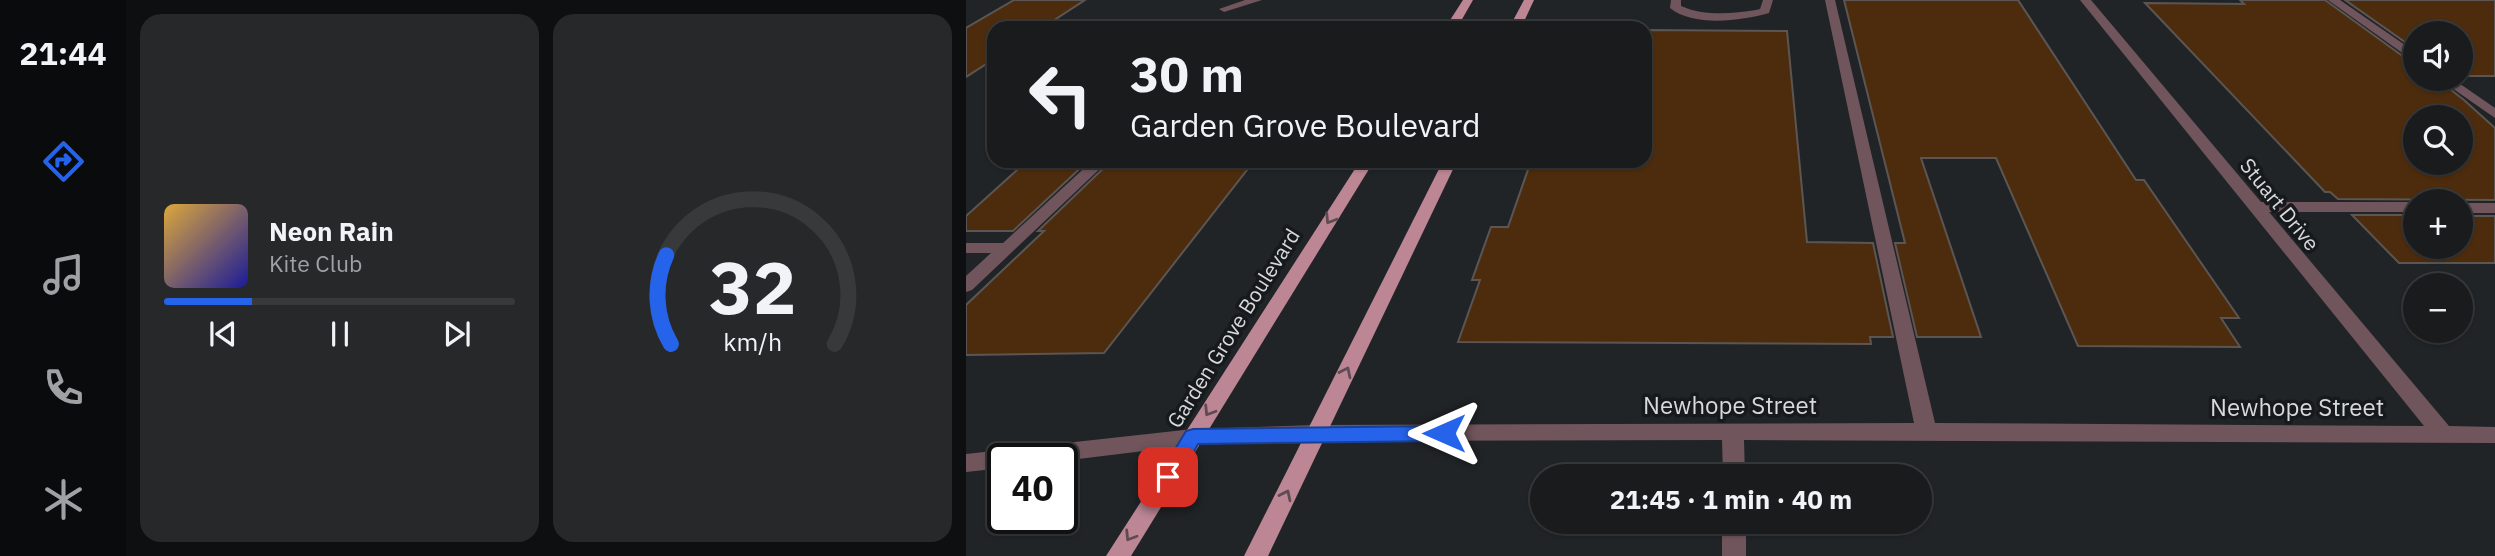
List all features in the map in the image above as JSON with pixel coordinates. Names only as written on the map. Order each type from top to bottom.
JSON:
[{"type":"main road","points":[[1455,21],[1468,0]]},
{"type":"main road","points":[[1518,21],[1529,0]]},
{"type":"main road","name":"Garden Grove Boulevard","points":[[1118,556],[1363,168]]},
{"type":"main road","points":[[1256,556],[1447,168]]},
{"type":"street","points":[[1224,9],[1257,0]]},
{"type":"street","points":[[1676,0],[1675,8],[1690,14],[1754,15],[1765,11],[1768,0]]},
{"type":"street","points":[[1830,0],[1926,431]]},
{"type":"street","name":"Stuart Drive","points":[[2085,0],[2443,434]]},
{"type":"street","points":[[2333,0],[2403,50]]},
{"type":"street","points":[[2462,91],[2495,114]]},
{"type":"street","points":[[966,286],[1093,168]]},
{"type":"street","points":[[2255,207],[2403,207]]},
{"type":"street","points":[[2473,208],[2495,208]]},
{"type":"street","points":[[966,248],[1007,248]]},
{"type":"street","name":"Newhope Street","points":[[966,463],[1193,437],[1316,433],[1926,431],[2495,435]]},
{"type":"street","points":[[1733,432],[1734,464]]},
{"type":"street","points":[[1734,534],[1734,556]]},
{"type":"building","points":[[1014,0],[1085,0],[1053,21],[987,21],[987,64],[966,77],[966,28]]},
{"type":"building","points":[[1844,0],[2018,0],[2136,180],[2144,180],[2239,318],[2221,318],[2240,347],[2078,346],[1996,158],[1921,158],[1981,337],[1917,337],[1895,243],[1905,243]]},
{"type":"building","points":[[2240,0],[2325,0],[2403,56],[2403,91],[2452,91],[2470,105],[2403,105],[2403,175],[2473,175],[2473,108],[2495,128],[2495,200],[2473,200],[2473,189],[2403,189],[2403,199],[2338,199],[2330,192],[2325,192],[2145,3],[2244,4]]},
{"type":"building","points":[[2345,0],[2495,0],[2495,76],[2473,76],[2473,21],[2403,21],[2403,41]]},
{"type":"building","points":[[1652,30],[1787,31],[1807,242],[1873,243],[1893,337],[1870,337],[1871,344],[1458,342],[1480,280],[1472,280],[1491,227],[1508,227],[1529,168],[1652,168]]},
{"type":"building","points":[[1019,168],[1080,168],[1013,231],[966,231],[966,216]]},
{"type":"building","points":[[1104,168],[1249,168],[1104,353],[966,355],[966,305],[1044,231],[1038,231]]},
{"type":"building","points":[[2352,215],[2403,215],[2403,259],[2473,259],[2473,216],[2495,216],[2495,263],[2399,263]]},
{"type":"route","points":[[1168,477],[1193,437],[1444,433]]}]
